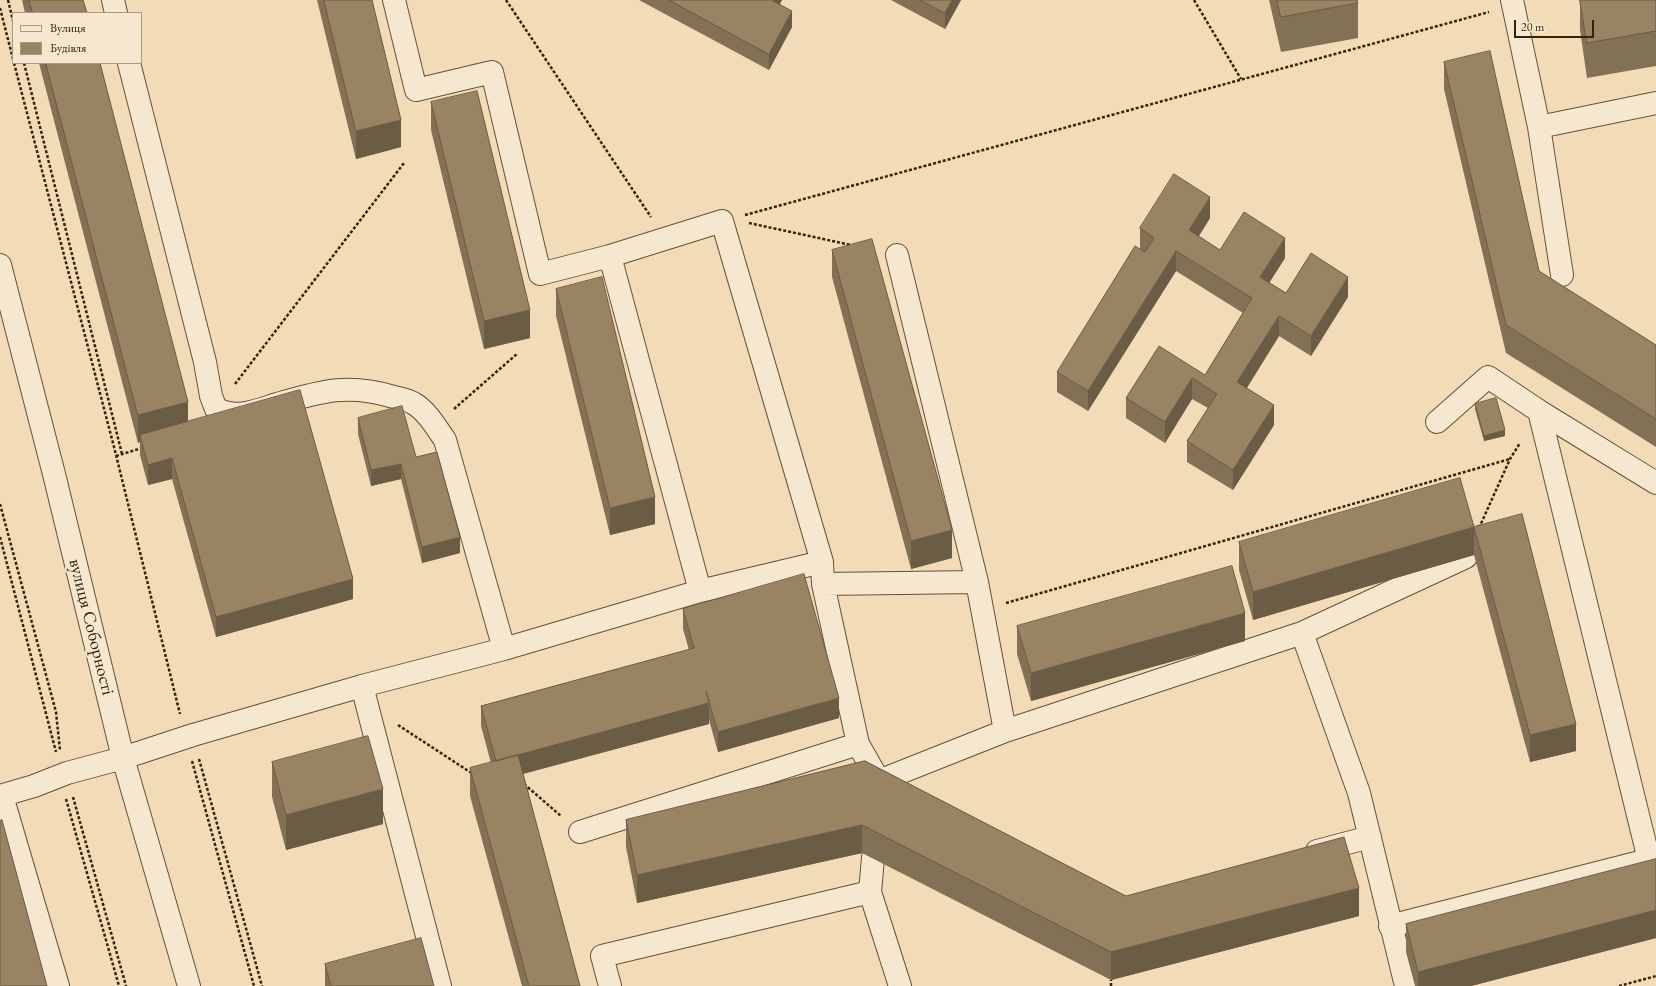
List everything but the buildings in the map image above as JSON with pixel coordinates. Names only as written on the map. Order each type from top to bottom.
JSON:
[{"type":"street","points":[[113,0],[116,12]]},
{"type":"street","points":[[394,0],[416,90],[492,72],[540,274],[610,256],[726,220],[822,562],[823,584],[858,744],[879,788]]},
{"type":"street","points":[[1512,3],[1539,127],[1562,275]]},
{"type":"street","points":[[129,64],[205,362],[210,396],[216,409],[228,415],[243,414],[312,394],[344,388],[369,390],[413,403],[430,417],[445,440],[504,649]]},
{"type":"street","points":[[1539,127],[1656,103]]},
{"type":"street","points":[[897,255],[977,582],[1006,730]]},
{"type":"street","points":[[610,256],[700,591]]},
{"type":"street","name":"вулиця Соборності","points":[[0,265],[54,474],[123,758],[189,986]]},
{"type":"street","points":[[1437,422],[1488,377],[1539,411],[1656,483]]},
{"type":"street","points":[[1390,926],[1652,859],[1539,411]]},
{"type":"street","points":[[879,788],[1006,730],[1302,633],[1466,557]]},
{"type":"street","points":[[58,986],[1,796],[34,786],[67,773],[123,758],[193,735],[365,696],[504,649],[700,591],[822,562]]},
{"type":"street","points":[[823,584],[977,582]]},
{"type":"street","points":[[1302,633],[1359,794],[1390,926],[1406,986]]},
{"type":"street","points":[[365,696],[440,986]]},
{"type":"street","points":[[580,832],[858,744]]},
{"type":"street","points":[[879,788],[908,795]]},
{"type":"street","points":[[1295,858],[1370,837]]},
{"type":"street","points":[[873,858],[870,892],[900,986]]},
{"type":"street","points":[[610,986],[602,956],[870,892]]},
{"type":"path","points":[[8,0],[12,17]]},
{"type":"path","points":[[506,0],[666,239]]},
{"type":"path","points":[[1194,0],[1241,79]]},
{"type":"path","points":[[726,220],[1512,3]]},
{"type":"path","points":[[0,8],[12,55]]},
{"type":"path","points":[[14,64],[114,447]]},
{"type":"path","points":[[24,64],[122,454]]},
{"type":"path","points":[[216,409],[404,163]]},
{"type":"path","points":[[726,220],[852,245]]},
{"type":"path","points":[[435,425],[518,353]]},
{"type":"path","points":[[1477,531],[1510,459],[1539,411]]},
{"type":"path","points":[[116,456],[145,448]]},
{"type":"path","points":[[982,609],[1510,459]]},
{"type":"path","points":[[0,504],[56,712],[59,746],[126,986]]},
{"type":"path","points":[[365,696],[478,777]]},
{"type":"path","points":[[193,735],[262,986]]},
{"type":"path","points":[[519,779],[580,832]]},
{"type":"path","points":[[1619,986],[1656,976]]},
{"type":"path","points":[[1111,986],[1112,980]]}]
